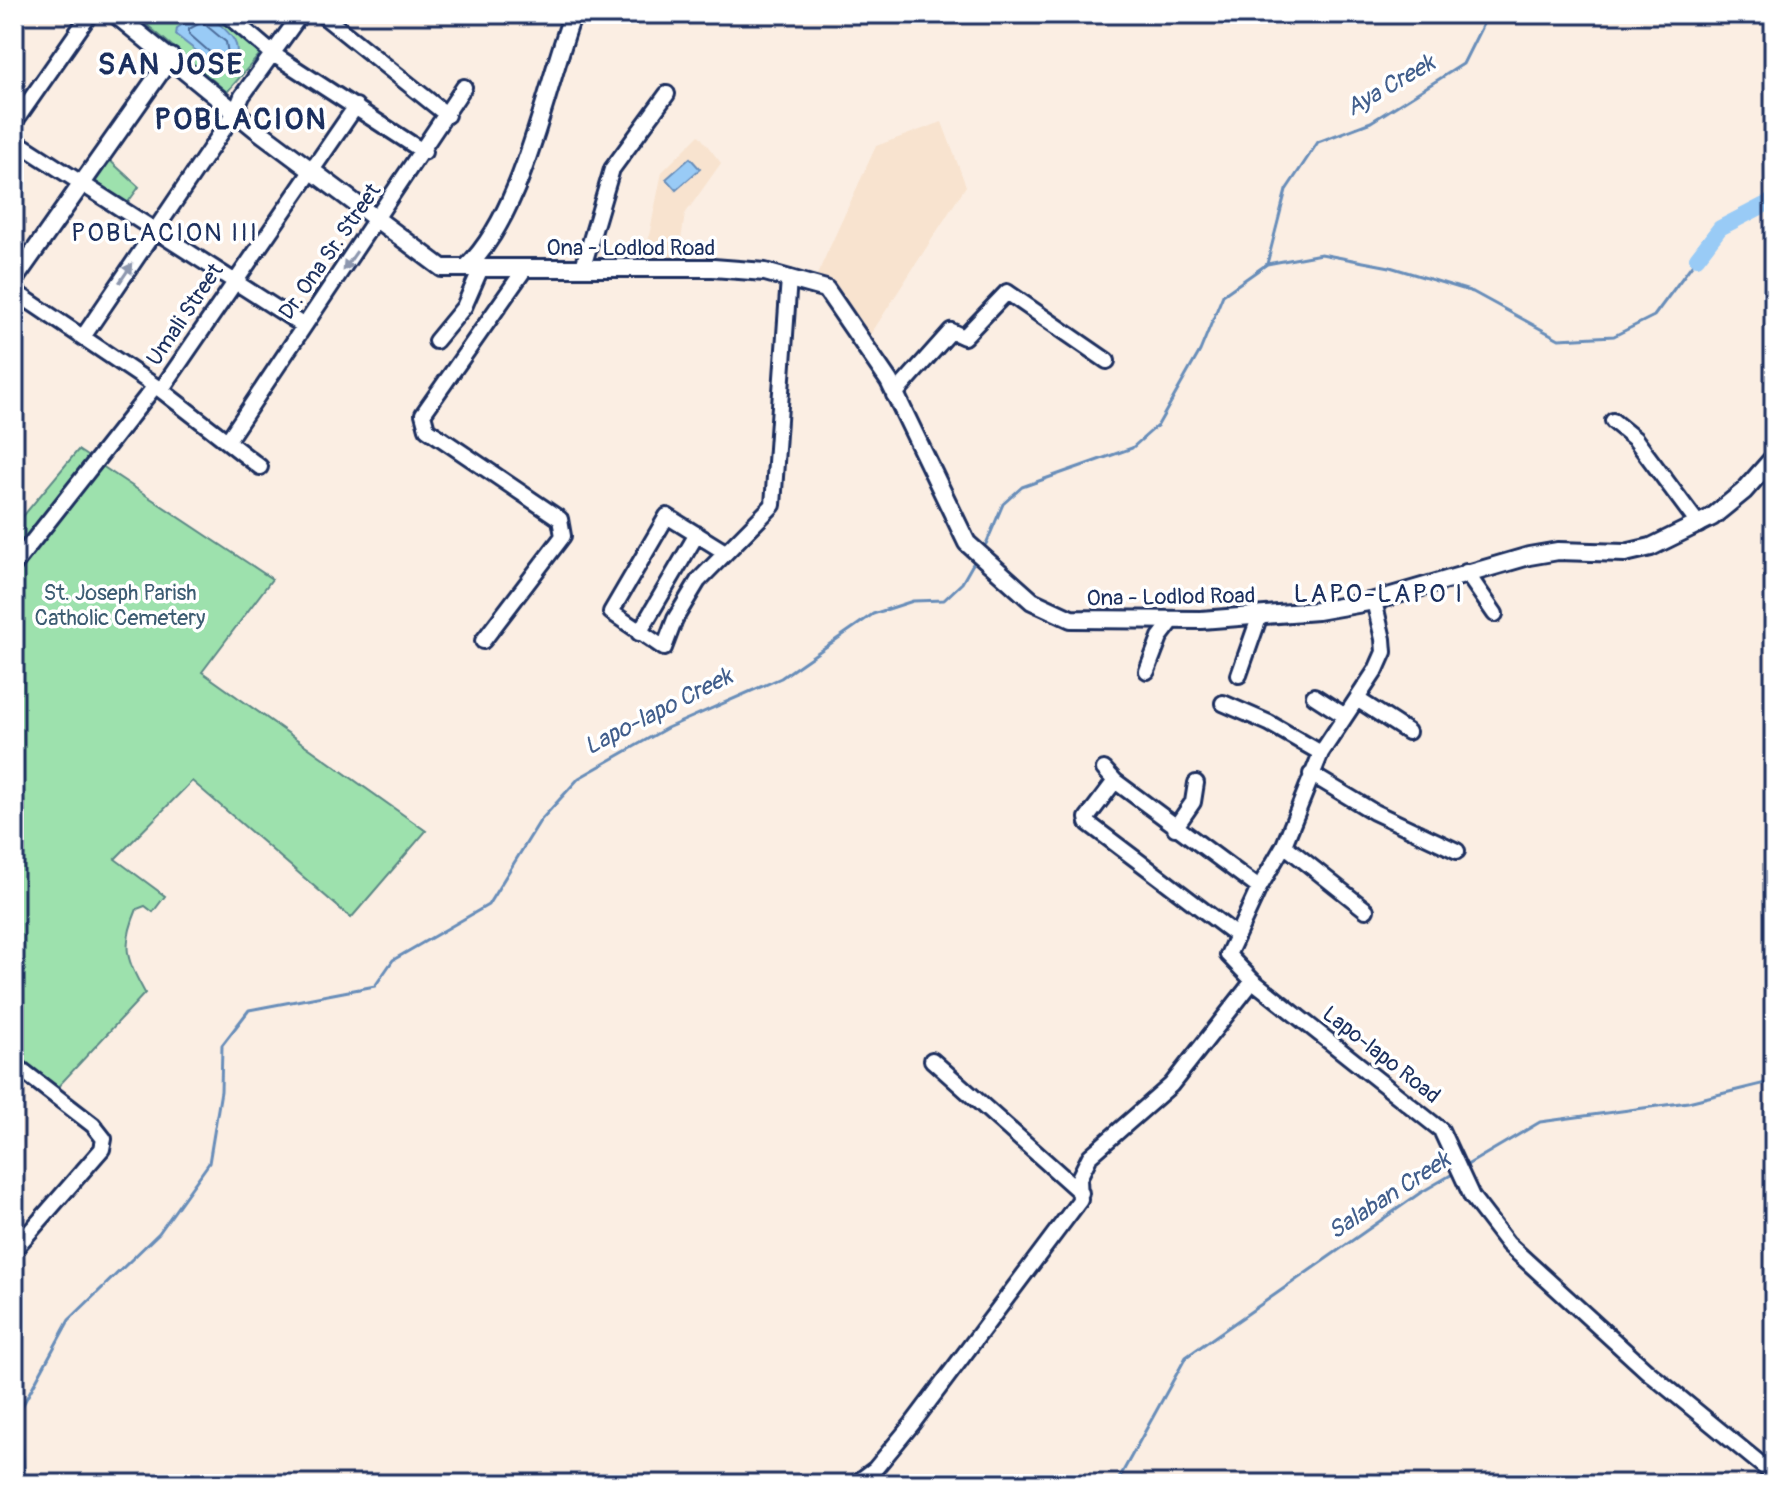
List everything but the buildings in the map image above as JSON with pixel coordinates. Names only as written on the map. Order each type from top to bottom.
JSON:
[{"type":"main road","name":"Ona - Lodlod Road","points":[[115,14],[310,171],[442,268],[713,268],[789,278],[826,289],[866,345],[894,395],[967,543],[1045,609],[1062,617],[1173,620],[1259,618],[1374,601],[1466,572],[1558,551],[1625,553],[1651,547],[1699,525],[1744,491],[1774,457]]},
{"type":"main road","points":[[474,268],[522,172],[573,14]]},
{"type":"main road","points":[[14,280],[171,57]]},
{"type":"street","points":[[14,123],[90,14]]},
{"type":"street","points":[[226,14],[273,54],[424,151]]},
{"type":"street","points":[[83,337],[236,111],[242,96],[301,14]]},
{"type":"street","points":[[321,14],[447,115]]},
{"type":"street","name":"Dr. Ona Sr. Street","points":[[228,440],[464,87]]},
{"type":"street","points":[[583,267],[612,169],[667,94]]},
{"type":"street","name":"Umali Street","points":[[14,565],[158,388],[356,106]]},
{"type":"street","points":[[14,140],[304,326]]},
{"type":"street","points":[[436,341],[464,307],[474,268]]},
{"type":"street","points":[[483,641],[563,536],[564,526],[560,519],[427,429],[422,419],[524,270]]},
{"type":"street","points":[[725,552],[671,517],[664,518],[611,608],[615,616],[660,648],[667,645],[675,619],[686,601],[725,552],[773,505],[789,278]]},
{"type":"street","points":[[14,291],[158,388],[260,467]]},
{"type":"street","points":[[894,395],[951,331],[964,337],[1007,292],[1107,361]]},
{"type":"street","points":[[1613,421],[1635,439],[1699,525]]},
{"type":"street","points":[[639,633],[697,534]]},
{"type":"street","points":[[1466,572],[1495,614]]},
{"type":"street","points":[[1115,781],[1090,812],[1088,823],[1236,935],[1284,845],[1321,753],[1384,652],[1374,601]]},
{"type":"street","points":[[1239,675],[1259,618]]},
{"type":"street","points":[[1147,671],[1160,637],[1173,620]]},
{"type":"street","points":[[1314,696],[1345,716]]},
{"type":"street","points":[[1357,699],[1408,732]]},
{"type":"street","points":[[1223,703],[1269,723],[1321,753]]},
{"type":"street","points":[[1104,769],[1175,828],[1259,888]]},
{"type":"street","points":[[1311,774],[1374,812],[1457,851]]},
{"type":"street","points":[[1175,828],[1193,802],[1196,783]]},
{"type":"street","points":[[1284,845],[1366,910]]},
{"type":"street","name":"Lapo-lapo Road","points":[[1236,935],[1228,955],[1253,981],[1429,1118],[1452,1147],[1472,1197],[1508,1244],[1647,1371],[1774,1475]]},
{"type":"street","points":[[855,1484],[875,1469],[912,1424],[1035,1263],[1080,1200],[1079,1178],[1090,1156],[1171,1085],[1253,981]]},
{"type":"street","points":[[932,1060],[1081,1193]]},
{"type":"street","points":[[14,1064],[93,1125],[104,1139],[102,1149],[14,1250]]},
{"type":"shaded area","points":[[942,122],[966,186],[869,337],[817,275],[876,146]]},
{"type":"shaded area","points":[[699,135],[721,163],[685,214],[678,259],[644,260],[662,172]]},
{"type":"green space","points":[[134,14],[237,14],[268,45],[227,92]]},
{"type":"green space","points":[[106,157],[139,187],[126,205],[94,184],[92,179]]},
{"type":"green space","name":"St. Joseph Parish Catholic Cemetery","points":[[78,450],[272,579],[202,672],[426,831],[351,918],[192,781],[115,859],[165,896],[153,912],[145,906],[137,909],[129,933],[130,961],[145,993],[54,1091],[14,1061],[14,527]]},
{"type":"water","points":[[199,14],[210,15],[231,35],[237,47],[234,60],[213,64],[176,35],[177,28]]},
{"type":"water","points":[[690,158],[700,169],[676,190],[666,179]]},
{"type":"waterway","name":"Aya Creek","points":[[1267,264],[1286,190],[1318,142],[1371,122],[1463,64],[1488,14]]},
{"type":"waterway","name":"Lapo-lapo Creek","points":[[1697,258],[1720,228],[1774,200]]},
{"type":"waterway","name":"Lapo-lapo Creek","points":[[986,544],[1003,504],[1022,487],[1132,448],[1158,425],[1200,351],[1223,295],[1267,264],[1321,254],[1390,267],[1473,292],[1559,339],[1614,336],[1654,316],[1697,258]]},
{"type":"waterway","name":"Lapo-lapo Creek","points":[[25,1484],[19,1412],[69,1320],[159,1233],[209,1163],[221,1091],[222,1045],[249,1010],[375,986],[393,960],[488,905],[540,821],[579,778],[667,728],[781,678],[873,614],[913,601],[944,600],[962,583],[974,562]]},
{"type":"waterway","name":"Salaban Creek","points":[[1462,1168],[1540,1122],[1688,1102],[1774,1081]]},
{"type":"waterway","name":"Salaban Creek","points":[[1116,1484],[1186,1357],[1420,1193],[1456,1172]]},
{"type":"district","name":"SAN JOSE","points":[[171,64]]},
{"type":"district","name":"POBLACION","points":[[241,119]]},
{"type":"district","name":"POBLACION III","points":[[165,232]]},
{"type":"district","name":"LAPO-LAPO I","points":[[1379,593]]}]
